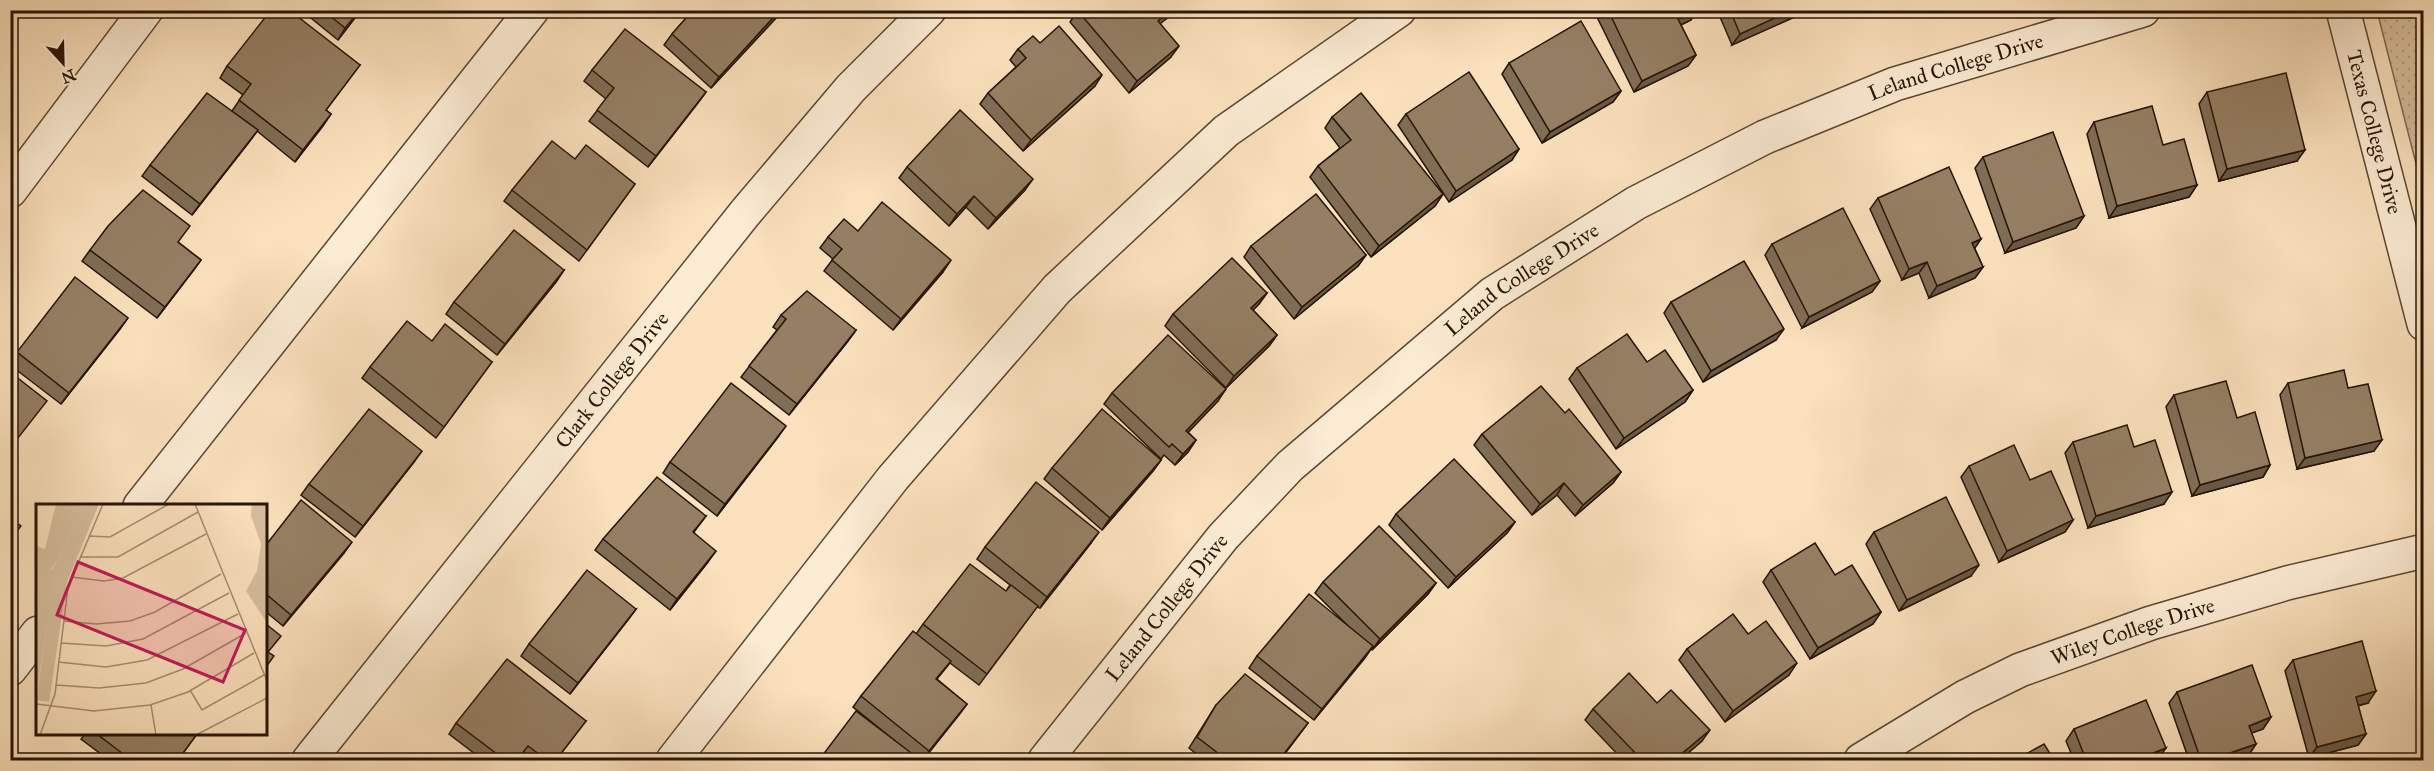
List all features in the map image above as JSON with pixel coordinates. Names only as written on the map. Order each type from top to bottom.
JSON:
[{"type":"street","points":[[10,191],[146,10]]},
{"type":"street","points":[[142,504],[532,10]]},
{"type":"street","name":"Clark College Drive","points":[[309,760],[745,213],[851,88],[929,10]]},
{"type":"street","points":[[674,760],[893,478],[1057,289],[1226,131],[1400,10]]},
{"type":"street","name":"Leland College Drive","points":[[1045,760],[1223,537],[1290,466],[1492,294],[1636,203],[1765,137],[1895,84],[2143,10]]},
{"type":"street","name":"Texas College Drive","points":[[2343,10],[2424,324]]},
{"type":"street","name":"Wiley College Drive","points":[[1861,760],[1965,697],[2020,670],[2151,623],[2287,583],[2424,551]]},
{"type":"street","points":[[10,669],[36,636]]},
{"type":"shaded area","points":[[2377,11],[2423,11],[2423,191]]},
{"type":"building","points":[[271,10],[289,10],[360,65],[326,110],[331,114],[303,150],[239,100],[251,84],[227,66]]},
{"type":"building","points":[[323,10],[360,10],[345,28]]},
{"type":"building","points":[[693,10],[780,10],[719,77],[672,34]]},
{"type":"building","points":[[1170,10],[1158,21],[1179,46],[1137,81],[1078,11]]},
{"type":"building","points":[[1608,10],[1694,10],[1678,19],[1696,55],[1642,81]]},
{"type":"building","points":[[1730,10],[1792,10],[1740,34]]},
{"type":"building","points":[[1581,21],[1621,91],[1550,132],[1509,63]]},
{"type":"building","points":[[1059,26],[1102,75],[1031,140],[988,93],[1026,58],[1018,49],[1033,36],[1040,43]]},
{"type":"building","points":[[625,29],[706,92],[656,156],[597,110],[614,88],[592,70]]},
{"type":"building","points":[[1469,72],[1519,149],[1456,191],[1406,114]]},
{"type":"building","points":[[2286,73],[2305,150],[2227,169],[2207,92]]},
{"type":"building","points":[[207,93],[258,130],[200,204],[150,165]]},
{"type":"building","points":[[1361,93],[1443,194],[1379,246],[1318,166],[1351,140],[1332,117]]},
{"type":"building","points":[[2152,106],[2163,145],[2184,139],[2197,185],[2117,206],[2094,122]]},
{"type":"building","points":[[960,110],[1033,179],[996,218],[974,196],[957,214],[907,167]]},
{"type":"building","points":[[2053,132],[2084,216],[2013,242],[1983,157]]},
{"type":"building","points":[[552,141],[575,159],[586,145],[635,184],[587,250],[512,190]]},
{"type":"building","points":[[1949,167],[1981,239],[1972,243],[1983,267],[1937,286],[1927,262],[1909,269],[1878,198]]},
{"type":"building","points":[[143,190],[190,226],[178,242],[201,260],[165,307],[90,250],[108,226]]},
{"type":"building","points":[[1316,194],[1366,255],[1302,307],[1251,246]]},
{"type":"building","points":[[882,202],[951,260],[901,319],[832,260],[842,249],[828,237],[844,219],[858,231]]},
{"type":"building","points":[[1843,208],[1880,281],[1809,317],[1772,244]]},
{"type":"building","points":[[514,230],[564,270],[505,344],[454,302]]},
{"type":"building","points":[[1232,258],[1267,293],[1251,308],[1277,335],[1234,376],[1173,314]]},
{"type":"building","points":[[1744,261],[1784,329],[1711,371],[1671,302]]},
{"type":"building","points":[[75,277],[128,318],[69,393],[17,352]]},
{"type":"building","points":[[807,291],[856,330],[797,404],[749,366],[786,319],[781,315]]},
{"type":"building","points":[[407,321],[432,341],[445,324],[492,362],[444,427],[370,367]]},
{"type":"building","points":[[1627,334],[1647,362],[1665,350],[1693,390],[1624,438],[1577,368]]},
{"type":"building","points":[[1168,335],[1226,389],[1186,431],[1196,440],[1183,454],[1172,444],[1169,447],[1112,393]]},
{"type":"building","points":[[2344,370],[2348,388],[2368,384],[2382,440],[2305,458],[2288,383]]},
{"type":"building","points":[[10,372],[47,401],[10,448]]},
{"type":"building","points":[[2226,381],[2237,418],[2255,412],[2270,465],[2200,485],[2174,395]]},
{"type":"building","points":[[731,383],[786,426],[725,504],[670,462]]},
{"type":"building","points":[[1541,386],[1565,413],[1569,409],[1621,472],[1583,505],[1564,483],[1540,504],[1482,434]]},
{"type":"building","points":[[369,409],[422,451],[363,526],[309,484]]},
{"type":"building","points":[[1102,409],[1161,460],[1110,518],[1052,468]]},
{"type":"building","points":[[2127,425],[2134,447],[2155,440],[2172,492],[2096,516],[2073,442]]},
{"type":"building","points":[[2014,445],[2030,480],[2051,471],[2073,520],[2007,551],[1969,466]]},
{"type":"building","points":[[1454,459],[1515,522],[1456,577],[1396,514]]},
{"type":"building","points":[[657,477],[706,516],[693,532],[716,551],[677,599],[603,539]]},
{"type":"building","points":[[1036,482],[1099,532],[1047,597],[985,547]]},
{"type":"building","points":[[1946,497],[1979,565],[1907,600],[1874,532]]},
{"type":"building","points":[[301,500],[352,542],[291,615],[267,595],[267,544]]},
{"type":"building","points":[[10,518],[21,526],[10,540]]},
{"type":"building","points":[[1379,526],[1436,583],[1380,639],[1323,582]]},
{"type":"building","points":[[1815,543],[1835,575],[1852,565],[1881,612],[1818,648],[1771,570]]},
{"type":"building","points":[[970,564],[1006,591],[1011,585],[1038,606],[987,674],[923,624]]},
{"type":"building","points":[[587,570],[636,609],[578,683],[529,644]]},
{"type":"building","points":[[1309,594],[1373,646],[1322,709],[1257,656]]},
{"type":"building","points":[[1733,614],[1748,634],[1766,621],[1797,663],[1733,711],[1687,649]]},
{"type":"building","points":[[267,625],[281,636],[268,652],[274,656],[267,666]]},
{"type":"building","points":[[913,631],[951,661],[936,679],[967,704],[929,751],[861,696]]},
{"type":"building","points":[[2362,641],[2376,691],[2356,697],[2366,734],[2317,747],[2293,660]]},
{"type":"building","points":[[507,659],[586,721],[556,760],[547,760],[528,746],[517,760],[505,760],[456,723]]},
{"type":"building","points":[[2252,665],[2271,717],[2249,726],[2256,744],[2210,760],[2201,760],[2177,692]]},
{"type":"building","points":[[1629,673],[1657,703],[1671,690],[1710,730],[1674,760],[1642,760],[1593,709]]},
{"type":"building","points":[[1245,674],[1308,723],[1279,760],[1227,760],[1197,737],[1216,705]]},
{"type":"building","points":[[2146,700],[2166,748],[2146,756],[2148,760],[2086,760],[2074,729]]},
{"type":"building","points":[[856,711],[919,759],[819,760]]},
{"type":"building","points":[[98,735],[196,735],[178,760],[131,760]]},
{"type":"building","points":[[2044,744],[2054,760],[2015,760]]}]
